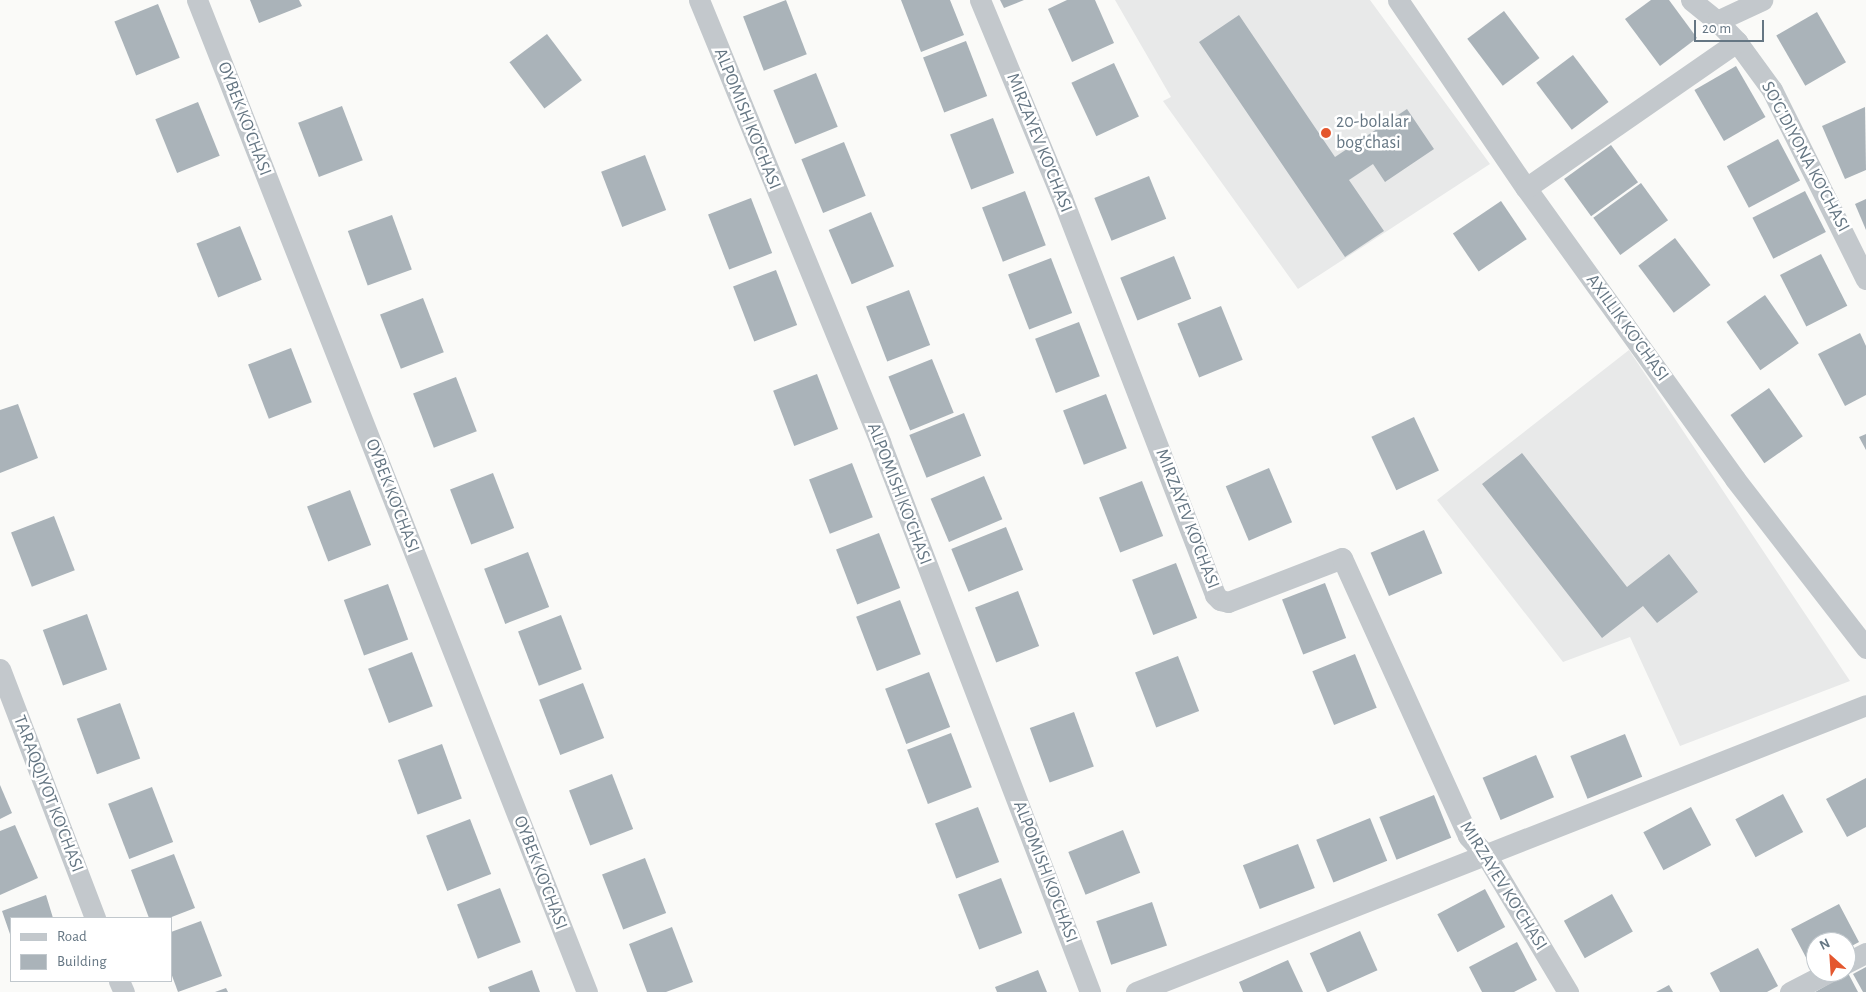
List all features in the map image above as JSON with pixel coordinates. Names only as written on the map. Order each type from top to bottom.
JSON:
[{"type":"street","name":"OYBEK KO'CHASI","points":[[197,0],[587,992]]},
{"type":"street","name":"ALPOMISH KO'CHASI","points":[[699,0],[880,442],[1090,992]]},
{"type":"street","name":"MIRZAYEV KO'CHASI","points":[[980,0],[1062,198],[1215,594],[1220,600],[1228,602],[1342,558],[1468,836],[1486,855],[1568,992]]},
{"type":"street","name":"AXILLIK KO'CHASI","points":[[1398,0],[1526,188],[1736,478],[1866,648]]},
{"type":"street","name":"SO'G'DIYONA KO'CHASI","points":[[1691,0],[1717,21],[1737,42],[1772,90],[1866,279]]},
{"type":"street","points":[[1717,21],[1762,0]]},
{"type":"street","points":[[1526,188],[1737,42]]},
{"type":"street","name":"TARAQQIYOT KO'CHASI","points":[[0,669],[95,917]]},
{"type":"street","points":[[1136,992],[1866,705]]},
{"type":"street","points":[[1790,992],[1810,982]]},
{"type":"shaded area","name":"20-bolalar bog'chasi","points":[[1115,0],[1370,0],[1490,164],[1298,289],[1163,101],[1171,97]]},
{"type":"shaded area","points":[[1629,350],[1850,681],[1680,746],[1630,637],[1563,662],[1437,500]]},
{"type":"building","points":[[250,0],[299,0],[302,6],[259,23]]},
{"type":"building","points":[[786,0],[807,54],[764,71],[743,16]]},
{"type":"building","points":[[901,0],[950,0],[964,35],[921,52]]},
{"type":"building","points":[[1000,0],[1024,0],[1004,8]]},
{"type":"building","points":[[1067,0],[1095,0],[1114,43],[1072,62],[1048,9]]},
{"type":"building","points":[[1651,0],[1669,0],[1697,38],[1660,66],[1625,19]]},
{"type":"building","points":[[158,4],[180,58],[136,75],[114,22]]},
{"type":"building","points":[[1504,11],[1540,58],[1503,86],[1467,39]]},
{"type":"building","points":[[1817,12],[1846,62],[1805,86],[1776,36]]},
{"type":"building","points":[[1239,15],[1335,157],[1407,109],[1434,149],[1385,182],[1373,164],[1349,180],[1384,231],[1345,257],[1199,42]]},
{"type":"building","points":[[547,34],[582,80],[544,109],[509,62]]},
{"type":"building","points":[[966,41],[987,96],[944,113],[923,57]]},
{"type":"building","points":[[1573,55],[1609,102],[1572,130],[1536,83]]},
{"type":"building","points":[[1114,63],[1139,116],[1096,136],[1071,83]]},
{"type":"building","points":[[1736,66],[1766,117],[1724,141],[1694,90]]},
{"type":"building","points":[[816,73],[838,127],[795,144],[773,90]]},
{"type":"building","points":[[198,102],[220,156],[177,173],[155,119]]},
{"type":"building","points":[[342,106],[363,160],[319,177],[298,123]]},
{"type":"building","points":[[1865,107],[1866,170],[1845,179],[1822,126]]},
{"type":"building","points":[[993,118],[1014,173],[971,190],[950,134]]},
{"type":"building","points":[[1778,139],[1800,180],[1749,208],[1727,166]]},
{"type":"building","points":[[844,142],[866,196],[823,213],[801,159]]},
{"type":"building","points":[[1611,145],[1638,182],[1591,216],[1564,179]]},
{"type":"building","points":[[645,155],[666,210],[622,227],[601,172]]},
{"type":"building","points":[[1149,176],[1166,219],[1112,241],[1094,198]]},
{"type":"building","points":[[1641,183],[1668,220],[1620,255],[1593,218]]},
{"type":"building","points":[[1025,191],[1046,245],[1003,262],[982,207]]},
{"type":"building","points":[[1805,191],[1826,232],[1773,259],[1752,218]]},
{"type":"building","points":[[751,198],[772,253],[729,270],[708,214]]},
{"type":"building","points":[[1866,199],[1866,230],[1855,204]]},
{"type":"building","points":[[1501,201],[1527,239],[1479,272],[1453,233]]},
{"type":"building","points":[[871,212],[894,266],[852,284],[829,230]]},
{"type":"building","points":[[392,215],[412,270],[368,286],[348,231]]},
{"type":"building","points":[[240,226],[262,280],[218,297],[196,244]]},
{"type":"building","points":[[1675,238],[1711,285],[1674,313],[1638,266]]},
{"type":"building","points":[[1821,254],[1847,306],[1806,327],[1780,275]]},
{"type":"building","points":[[1174,256],[1191,299],[1137,320],[1120,278]]},
{"type":"building","points":[[1051,258],[1072,313],[1029,330],[1008,274]]},
{"type":"building","points":[[776,270],[797,325],[754,342],[733,286]]},
{"type":"building","points":[[909,290],[930,345],[887,362],[866,306]]},
{"type":"building","points":[[1765,295],[1799,343],[1760,370],[1726,322]]},
{"type":"building","points":[[423,298],[444,352],[401,369],[380,314]]},
{"type":"building","points":[[1221,306],[1243,360],[1199,377],[1177,324]]},
{"type":"building","points":[[1079,322],[1100,376],[1056,393],[1035,339]]},
{"type":"building","points":[[1860,333],[1866,346],[1866,395],[1845,406],[1818,354]]},
{"type":"building","points":[[291,348],[312,402],[269,419],[248,364]]},
{"type":"building","points":[[932,359],[954,413],[910,430],[888,377]]},
{"type":"building","points":[[817,374],[838,429],[794,446],[773,391]]},
{"type":"building","points":[[456,377],[477,431],[434,448],[413,393]]},
{"type":"building","points":[[1769,388],[1803,436],[1764,463],[1730,415]]},
{"type":"building","points":[[1106,394],[1127,448],[1084,465],[1063,410]]},
{"type":"building","points":[[18,404],[38,458],[0,473],[0,410]]},
{"type":"building","points":[[964,413],[981,456],[927,478],[909,435]]},
{"type":"building","points":[[1414,417],[1439,470],[1396,490],[1371,437]]},
{"type":"building","points":[[1866,434],[1866,450],[1859,437]]},
{"type":"building","points":[[1522,453],[1627,587],[1669,554],[1698,592],[1657,623],[1643,606],[1602,638],[1482,484]]},
{"type":"building","points":[[852,463],[873,517],[830,534],[809,479]]},
{"type":"building","points":[[1269,468],[1292,522],[1249,541],[1226,486]]},
{"type":"building","points":[[493,473],[514,528],[471,545],[450,489]]},
{"type":"building","points":[[984,476],[1002,519],[949,542],[931,499]]},
{"type":"building","points":[[1142,481],[1163,536],[1120,553],[1099,497]]},
{"type":"building","points":[[350,490],[371,545],[328,562],[307,506]]},
{"type":"building","points":[[54,516],[75,570],[32,587],[11,532]]},
{"type":"building","points":[[1006,527],[1023,570],[969,592],[951,549]]},
{"type":"building","points":[[1424,530],[1442,573],[1389,596],[1371,553]]},
{"type":"building","points":[[879,533],[900,588],[857,605],[836,549]]},
{"type":"building","points":[[528,552],[549,607],[505,624],[484,569]]},
{"type":"building","points":[[1176,563],[1197,618],[1153,635],[1132,580]]},
{"type":"building","points":[[1325,583],[1346,638],[1303,655],[1282,599]]},
{"type":"building","points":[[388,584],[408,639],[364,656],[344,600]]},
{"type":"building","points":[[1018,591],[1039,646],[996,663],[975,607]]},
{"type":"building","points":[[900,600],[921,654],[877,671],[856,617]]},
{"type":"building","points":[[87,614],[107,669],[63,686],[43,630]]},
{"type":"building","points":[[561,615],[582,669],[539,686],[518,631]]},
{"type":"building","points":[[412,652],[433,706],[389,723],[368,669]]},
{"type":"building","points":[[1355,654],[1377,708],[1334,725],[1312,671]]},
{"type":"building","points":[[1178,656],[1199,711],[1156,728],[1135,672]]},
{"type":"building","points":[[929,672],[950,727],[906,744],[885,689]]},
{"type":"building","points":[[583,683],[604,738],[560,755],[539,700]]},
{"type":"building","points":[[120,703],[140,758],[97,774],[77,719]]},
{"type":"building","points":[[1074,712],[1094,767],[1050,783],[1030,728]]},
{"type":"building","points":[[951,733],[972,787],[928,804],[907,750]]},
{"type":"building","points":[[1625,734],[1642,777],[1588,799],[1570,756]]},
{"type":"building","points":[[442,744],[462,799],[418,815],[398,760]]},
{"type":"building","points":[[1536,755],[1554,797],[1501,820],[1483,778]]},
{"type":"building","points":[[612,774],[633,829],[590,846],[569,790]]},
{"type":"building","points":[[1866,778],[1866,827],[1847,837],[1826,799]]},
{"type":"building","points":[[0,785],[12,813],[0,819]]},
{"type":"building","points":[[152,787],[173,842],[129,859],[108,804]]},
{"type":"building","points":[[1783,794],[1803,832],[1756,857],[1735,819]]},
{"type":"building","points":[[1434,795],[1451,838],[1397,860],[1379,817]]},
{"type":"building","points":[[978,807],[999,862],[956,879],[935,823]]},
{"type":"building","points":[[1691,807],[1711,845],[1664,870],[1643,832]]},
{"type":"building","points":[[1370,818],[1387,861],[1333,882],[1316,840]]},
{"type":"building","points":[[470,819],[491,874],[447,891],[426,836]]},
{"type":"building","points":[[15,825],[38,878],[0,895],[0,831]]},
{"type":"building","points":[[1123,830],[1140,873],[1086,895],[1068,852]]},
{"type":"building","points":[[1298,844],[1315,888],[1260,909],[1243,865]]},
{"type":"building","points":[[174,854],[195,908],[172,917],[149,917],[131,870]]},
{"type":"building","points":[[645,858],[666,913],[623,930],[602,874]]},
{"type":"building","points":[[1001,878],[1022,933],[979,950],[958,894]]},
{"type":"building","points":[[500,888],[521,942],[478,959],[457,904]]},
{"type":"building","points":[[1485,889],[1505,927],[1458,952],[1437,914]]},
{"type":"building","points":[[1612,894],[1633,932],[1585,958],[1564,921]]},
{"type":"building","points":[[46,895],[53,917],[10,917],[10,934],[2,911]]},
{"type":"building","points":[[1152,902],[1167,945],[1111,965],[1096,921]]},
{"type":"building","points":[[1839,904],[1854,932],[1806,932],[1806,958],[1791,929]]},
{"type":"building","points":[[201,921],[222,976],[178,992],[172,976],[172,932]]},
{"type":"building","points":[[672,927],[693,982],[666,992],[647,992],[629,944]]},
{"type":"building","points":[[1360,931],[1377,970],[1327,992],[1310,953]]},
{"type":"building","points":[[1517,942],[1537,980],[1514,992],[1482,992],[1469,967]]},
{"type":"building","points":[[1758,948],[1778,986],[1767,992],[1720,992],[1710,973]]},
{"type":"building","points":[[1288,960],[1303,992],[1243,992],[1239,982]]},
{"type":"building","points":[[1866,967],[1866,992],[1863,992],[1856,979],[1856,972]]},
{"type":"building","points":[[532,970],[540,992],[490,992],[488,987]]},
{"type":"building","points":[[1038,970],[1047,992],[997,992],[995,987]]},
{"type":"building","points":[[1832,982],[1853,982],[1858,992],[1815,992]]},
{"type":"building","points":[[1669,985],[1673,992],[1656,992]]},
{"type":"building","points":[[226,988],[228,992],[215,992]]},
{"type":"place","name":"20-bolalar bog'chasi","points":[[1326,133]]}]
